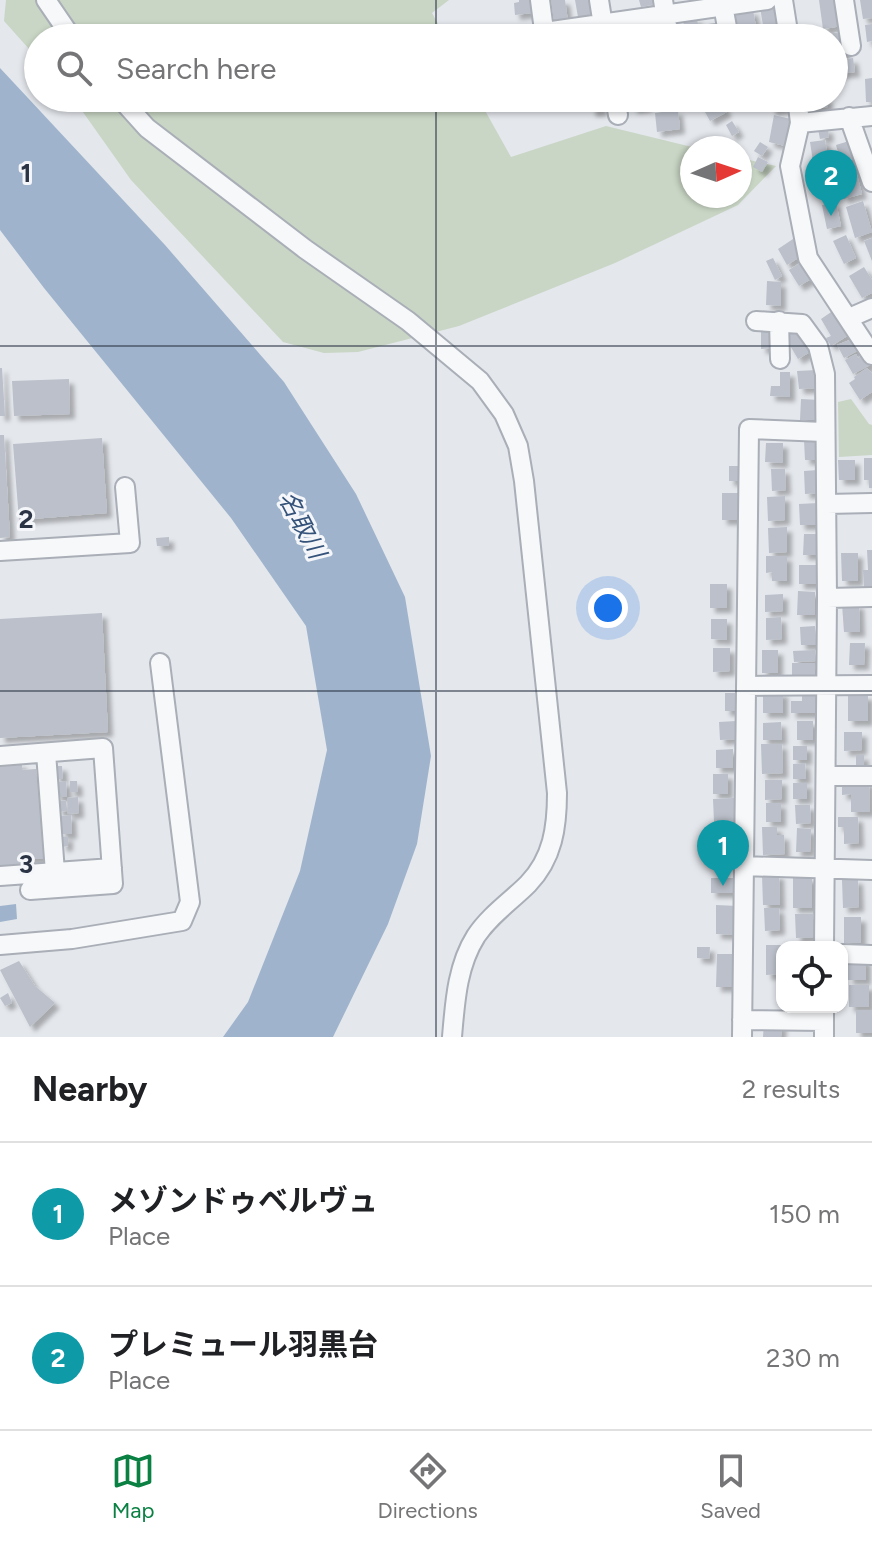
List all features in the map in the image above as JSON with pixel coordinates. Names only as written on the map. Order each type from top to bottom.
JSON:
[{"type":"street","points":[[46,0],[62,24]]},
{"type":"street","points":[[540,0],[543,24]]},
{"type":"street","points":[[599,0],[603,24]]},
{"type":"street","points":[[622,24],[664,8],[767,0]]},
{"type":"street","points":[[783,0],[787,24]]},
{"type":"street","points":[[844,0],[848,24]]},
{"type":"street","points":[[722,4],[726,24]]},
{"type":"street","points":[[848,26],[851,46]]},
{"type":"street","points":[[133,112],[147,128],[305,249],[408,321],[480,381],[504,414],[518,446],[554,762],[557,825],[549,853],[530,882],[477,934],[466,955],[456,992],[452,1037]]},
{"type":"street","points":[[799,112],[800,123],[790,166],[808,258],[872,355]]},
{"type":"street","points":[[800,123],[872,116]]},
{"type":"street","points":[[849,117],[872,182]]},
{"type":"street","points":[[849,318],[872,308]]},
{"type":"street","points":[[756,321],[802,324],[818,346],[825,374],[824,941]]},
{"type":"street","points":[[779,321],[780,359]]},
{"type":"street","points":[[824,432],[749,429],[742,1029],[824,1022]]},
{"type":"street","points":[[0,551],[130,543],[125,487]]},
{"type":"street","points":[[827,504],[872,503]]},
{"type":"street","points":[[827,598],[872,597]]},
{"type":"street","points":[[0,945],[72,939],[182,921],[190,902],[160,663]]},
{"type":"street","points":[[746,686],[872,685]]},
{"type":"street","points":[[0,756],[103,748],[113,884],[30,890]]},
{"type":"street","points":[[46,753],[55,872]]},
{"type":"street","points":[[826,776],[872,776]]},
{"type":"street","points":[[743,866],[872,870]]},
{"type":"street","points":[[0,876],[112,868]]},
{"type":"street","points":[[848,954],[872,955]]},
{"type":"green space","points":[[6,0],[449,0],[432,13],[438,24],[24,24],[24,43],[4,21]]},
{"type":"green space","points":[[83,112],[486,112],[511,157],[606,126],[680,144],[680,208],[732,208],[615,263],[459,326],[358,352],[324,353],[283,342],[131,180]]},
{"type":"green space","points":[[752,161],[776,166],[752,191]]},
{"type":"green space","points":[[851,399],[872,425],[872,455],[839,457],[838,402]]},
{"type":"water","name":"名取川","points":[[0,68],[24,94],[24,112],[41,112],[165,245],[284,382],[356,494],[405,597],[431,756],[417,844],[388,924],[333,1037],[223,1037],[248,1002],[300,871],[327,750],[306,626],[231,518],[0,230]]},
{"type":"water","points":[[16,904],[17,919],[0,922],[0,906]]},
{"type":"building","points":[[530,0],[532,13],[515,15],[514,3]]},
{"type":"building","points":[[551,0],[565,0],[568,21],[554,23]]},
{"type":"building","points":[[575,0],[592,0],[594,15],[578,17]]},
{"type":"building","points":[[639,0],[655,0],[656,4],[641,7]]},
{"type":"building","points":[[819,0],[839,0],[842,24],[822,24]]},
{"type":"building","points":[[860,0],[872,0],[872,18],[863,19]]},
{"type":"building","points":[[778,4],[779,24],[763,24],[760,7]]},
{"type":"building","points":[[753,10],[756,24],[736,24],[734,13]]},
{"type":"building","points":[[697,18],[698,24],[684,24],[683,20]]},
{"type":"building","points":[[872,24],[872,41],[867,42],[865,25]]},
{"type":"building","points":[[853,58],[855,72],[848,73],[848,59]]},
{"type":"building","points":[[872,78],[872,102],[866,102],[865,79]]},
{"type":"building","points":[[678,112],[680,129],[657,132],[655,113]]},
{"type":"building","points":[[705,112],[727,112],[710,121]]},
{"type":"building","points":[[774,115],[791,119],[785,146],[769,142]]},
{"type":"building","points":[[732,121],[739,132],[732,136],[726,125]]},
{"type":"building","points":[[828,128],[829,137],[820,139],[818,129]]},
{"type":"building","points":[[825,140],[829,165],[814,168],[810,142]]},
{"type":"building","points":[[849,141],[854,159],[841,163],[836,145]]},
{"type":"building","points":[[760,142],[768,147],[762,156],[754,151]]},
{"type":"building","points":[[758,157],[768,162],[762,172],[753,167]]},
{"type":"building","points":[[854,163],[862,194],[844,199],[836,168]]},
{"type":"building","points":[[827,170],[832,195],[821,198],[815,173]]},
{"type":"building","points":[[863,201],[872,232],[855,238],[846,207]]},
{"type":"building","points":[[836,202],[841,226],[827,229],[822,205]]},
{"type":"building","points":[[846,235],[856,258],[844,264],[833,241]]},
{"type":"building","points":[[872,238],[872,261],[864,241]]},
{"type":"building","points":[[793,239],[803,255],[787,265],[778,249]]},
{"type":"building","points":[[773,258],[782,276],[775,280],[766,261]]},
{"type":"building","points":[[803,261],[813,278],[799,286],[789,270]]},
{"type":"building","points":[[864,267],[872,280],[872,293],[862,298],[849,276]]},
{"type":"building","points":[[767,281],[781,282],[781,306],[766,305]]},
{"type":"building","points":[[837,308],[849,335],[831,346],[826,338],[831,336],[821,319]]},
{"type":"building","points":[[773,324],[774,348],[761,349],[761,325]]},
{"type":"building","points":[[799,329],[812,351],[798,359],[785,337]]},
{"type":"building","points":[[855,338],[861,349],[844,358],[837,345]]},
{"type":"building","points":[[866,353],[872,364],[853,374],[845,360]]},
{"type":"building","points":[[2,368],[5,416],[0,416]]},
{"type":"building","points":[[867,368],[872,373],[872,392],[860,400],[849,383]]},
{"type":"building","points":[[817,370],[818,388],[799,389],[797,371]]},
{"type":"building","points":[[780,372],[790,372],[790,397],[770,396],[771,386],[780,386]]},
{"type":"building","points":[[69,379],[70,414],[14,416],[12,381]]},
{"type":"building","points":[[801,399],[820,400],[820,420],[800,420]]},
{"type":"building","points":[[0,435],[4,435],[10,537],[0,538]]},
{"type":"building","points":[[102,438],[107,513],[19,520],[13,444]]},
{"type":"building","points":[[804,440],[818,440],[819,460],[805,460]]},
{"type":"building","points":[[766,443],[783,443],[783,463],[765,462]]},
{"type":"building","points":[[864,458],[872,458],[872,488],[869,488],[869,480],[864,480]]},
{"type":"building","points":[[838,460],[855,460],[855,480],[839,480]]},
{"type":"building","points":[[729,466],[741,466],[741,481],[729,481]]},
{"type":"building","points":[[771,469],[785,469],[786,490],[772,491]]},
{"type":"building","points":[[818,470],[819,493],[805,494],[804,471]]},
{"type":"building","points":[[722,493],[740,493],[740,520],[722,520]]},
{"type":"building","points":[[785,496],[785,520],[768,521],[767,497]]},
{"type":"building","points":[[818,503],[819,525],[800,525],[799,504]]},
{"type":"building","points":[[787,527],[787,552],[769,553],[768,528]]},
{"type":"building","points":[[804,534],[818,534],[818,555],[803,555]]},
{"type":"building","points":[[169,537],[169,546],[157,546],[156,538]]},
{"type":"building","points":[[867,550],[872,550],[872,587],[864,587],[863,570],[868,570]]},
{"type":"building","points":[[841,553],[858,553],[858,581],[842,581]]},
{"type":"building","points":[[766,556],[787,556],[787,581],[772,581],[772,572],[766,573]]},
{"type":"building","points":[[799,565],[816,565],[816,584],[799,584]]},
{"type":"building","points":[[710,584],[727,584],[727,608],[710,608]]},
{"type":"building","points":[[798,591],[815,592],[815,615],[797,615]]},
{"type":"building","points":[[783,594],[783,611],[765,612],[765,595]]},
{"type":"building","points":[[842,604],[859,604],[860,632],[844,632]]},
{"type":"building","points":[[102,613],[108,732],[0,738],[0,619]]},
{"type":"building","points":[[781,617],[782,639],[766,640],[766,618]]},
{"type":"building","points":[[711,619],[727,619],[727,640],[711,639]]},
{"type":"building","points":[[815,626],[816,645],[801,645],[800,627]]},
{"type":"building","points":[[850,643],[865,643],[864,665],[849,665]]},
{"type":"building","points":[[713,648],[730,648],[730,671],[713,672]]},
{"type":"building","points":[[762,650],[778,650],[778,673],[762,673]]},
{"type":"building","points":[[815,650],[816,661],[794,662],[793,651]]},
{"type":"building","points":[[792,663],[815,663],[815,676],[792,676]]},
{"type":"building","points":[[802,690],[819,690],[819,713],[791,713],[791,701],[802,701]]},
{"type":"building","points":[[763,692],[783,692],[783,713],[763,713]]},
{"type":"building","points":[[725,693],[739,693],[740,711],[725,711]]},
{"type":"building","points":[[848,695],[868,695],[868,721],[848,721]]},
{"type":"building","points":[[736,721],[737,739],[720,740],[719,722]]},
{"type":"building","points":[[797,721],[813,721],[813,740],[797,740]]},
{"type":"building","points":[[781,722],[782,740],[763,740],[763,723]]},
{"type":"building","points":[[844,732],[862,732],[862,750],[844,751]]},
{"type":"building","points":[[761,744],[782,744],[783,773],[762,774]]},
{"type":"building","points":[[793,746],[807,746],[807,760],[793,760]]},
{"type":"building","points":[[733,749],[733,768],[716,768],[716,750]]},
{"type":"building","points":[[856,755],[864,755],[864,766],[856,767]]},
{"type":"building","points":[[22,763],[22,770],[36,769],[43,859],[26,859],[24,866],[0,869],[0,765]]},
{"type":"building","points":[[805,763],[806,779],[793,779],[793,764]]},
{"type":"building","points":[[55,766],[62,766],[63,779],[55,779]]},
{"type":"building","points":[[713,774],[728,774],[728,794],[713,794]]},
{"type":"building","points":[[765,780],[782,780],[782,799],[765,800]]},
{"type":"building","points":[[66,781],[67,797],[56,797],[55,782]]},
{"type":"building","points":[[70,781],[77,781],[78,792],[70,792]]},
{"type":"building","points":[[869,781],[870,812],[851,812],[851,794],[842,795],[842,782]]},
{"type":"building","points":[[793,783],[807,783],[807,799],[793,799]]},
{"type":"building","points":[[78,797],[79,813],[68,814],[67,798]]},
{"type":"building","points":[[734,798],[735,822],[714,822],[713,799]]},
{"type":"building","points":[[57,800],[66,801],[67,811],[58,812]]},
{"type":"building","points":[[766,803],[781,803],[781,822],[766,822]]},
{"type":"building","points":[[795,805],[810,805],[811,823],[796,824]]},
{"type":"building","points":[[71,815],[72,834],[61,834],[59,816]]},
{"type":"building","points":[[838,817],[858,817],[859,843],[844,844],[844,827],[838,827]]},
{"type":"building","points":[[762,827],[777,827],[777,835],[784,835],[785,854],[763,855]]},
{"type":"building","points":[[797,828],[811,829],[810,852],[796,852]]},
{"type":"building","points":[[717,833],[734,833],[733,863],[716,862]]},
{"type":"building","points":[[68,836],[68,846],[62,847],[61,837]]},
{"type":"building","points":[[779,874],[780,905],[763,905],[762,875]]},
{"type":"building","points":[[793,877],[812,877],[812,908],[793,908]]},
{"type":"building","points":[[711,878],[736,878],[736,893],[711,893]]},
{"type":"building","points":[[858,879],[859,907],[843,908],[842,880]]},
{"type":"building","points":[[716,905],[737,906],[736,935],[716,934]]},
{"type":"building","points":[[764,908],[779,908],[780,930],[765,931]]},
{"type":"building","points":[[795,914],[813,914],[814,937],[796,938]]},
{"type":"building","points":[[844,917],[861,917],[861,943],[844,941]]},
{"type":"building","points":[[766,945],[776,945],[776,974],[766,975]]},
{"type":"building","points":[[697,947],[710,947],[709,959],[697,958]]},
{"type":"building","points":[[717,954],[735,954],[734,987],[716,987]]},
{"type":"building","points":[[848,959],[866,959],[866,980],[848,980]]},
{"type":"building","points":[[19,961],[35,986],[55,1003],[30,1027],[0,970]]},
{"type":"building","points":[[849,985],[869,985],[869,1007],[849,1007]]},
{"type":"building","points":[[8,993],[12,1003],[5,1006],[0,998]]},
{"type":"building","points":[[856,1010],[872,1010],[872,1033],[856,1033]]},
{"type":"building","points":[[764,1023],[782,1024],[781,1037],[763,1037]]},
{"type":"place","name":"プレミュール羽黒台","points":[[831,216]]},
{"type":"place","name":"メゾンドゥベルヴュ","points":[[723,886]]}]
